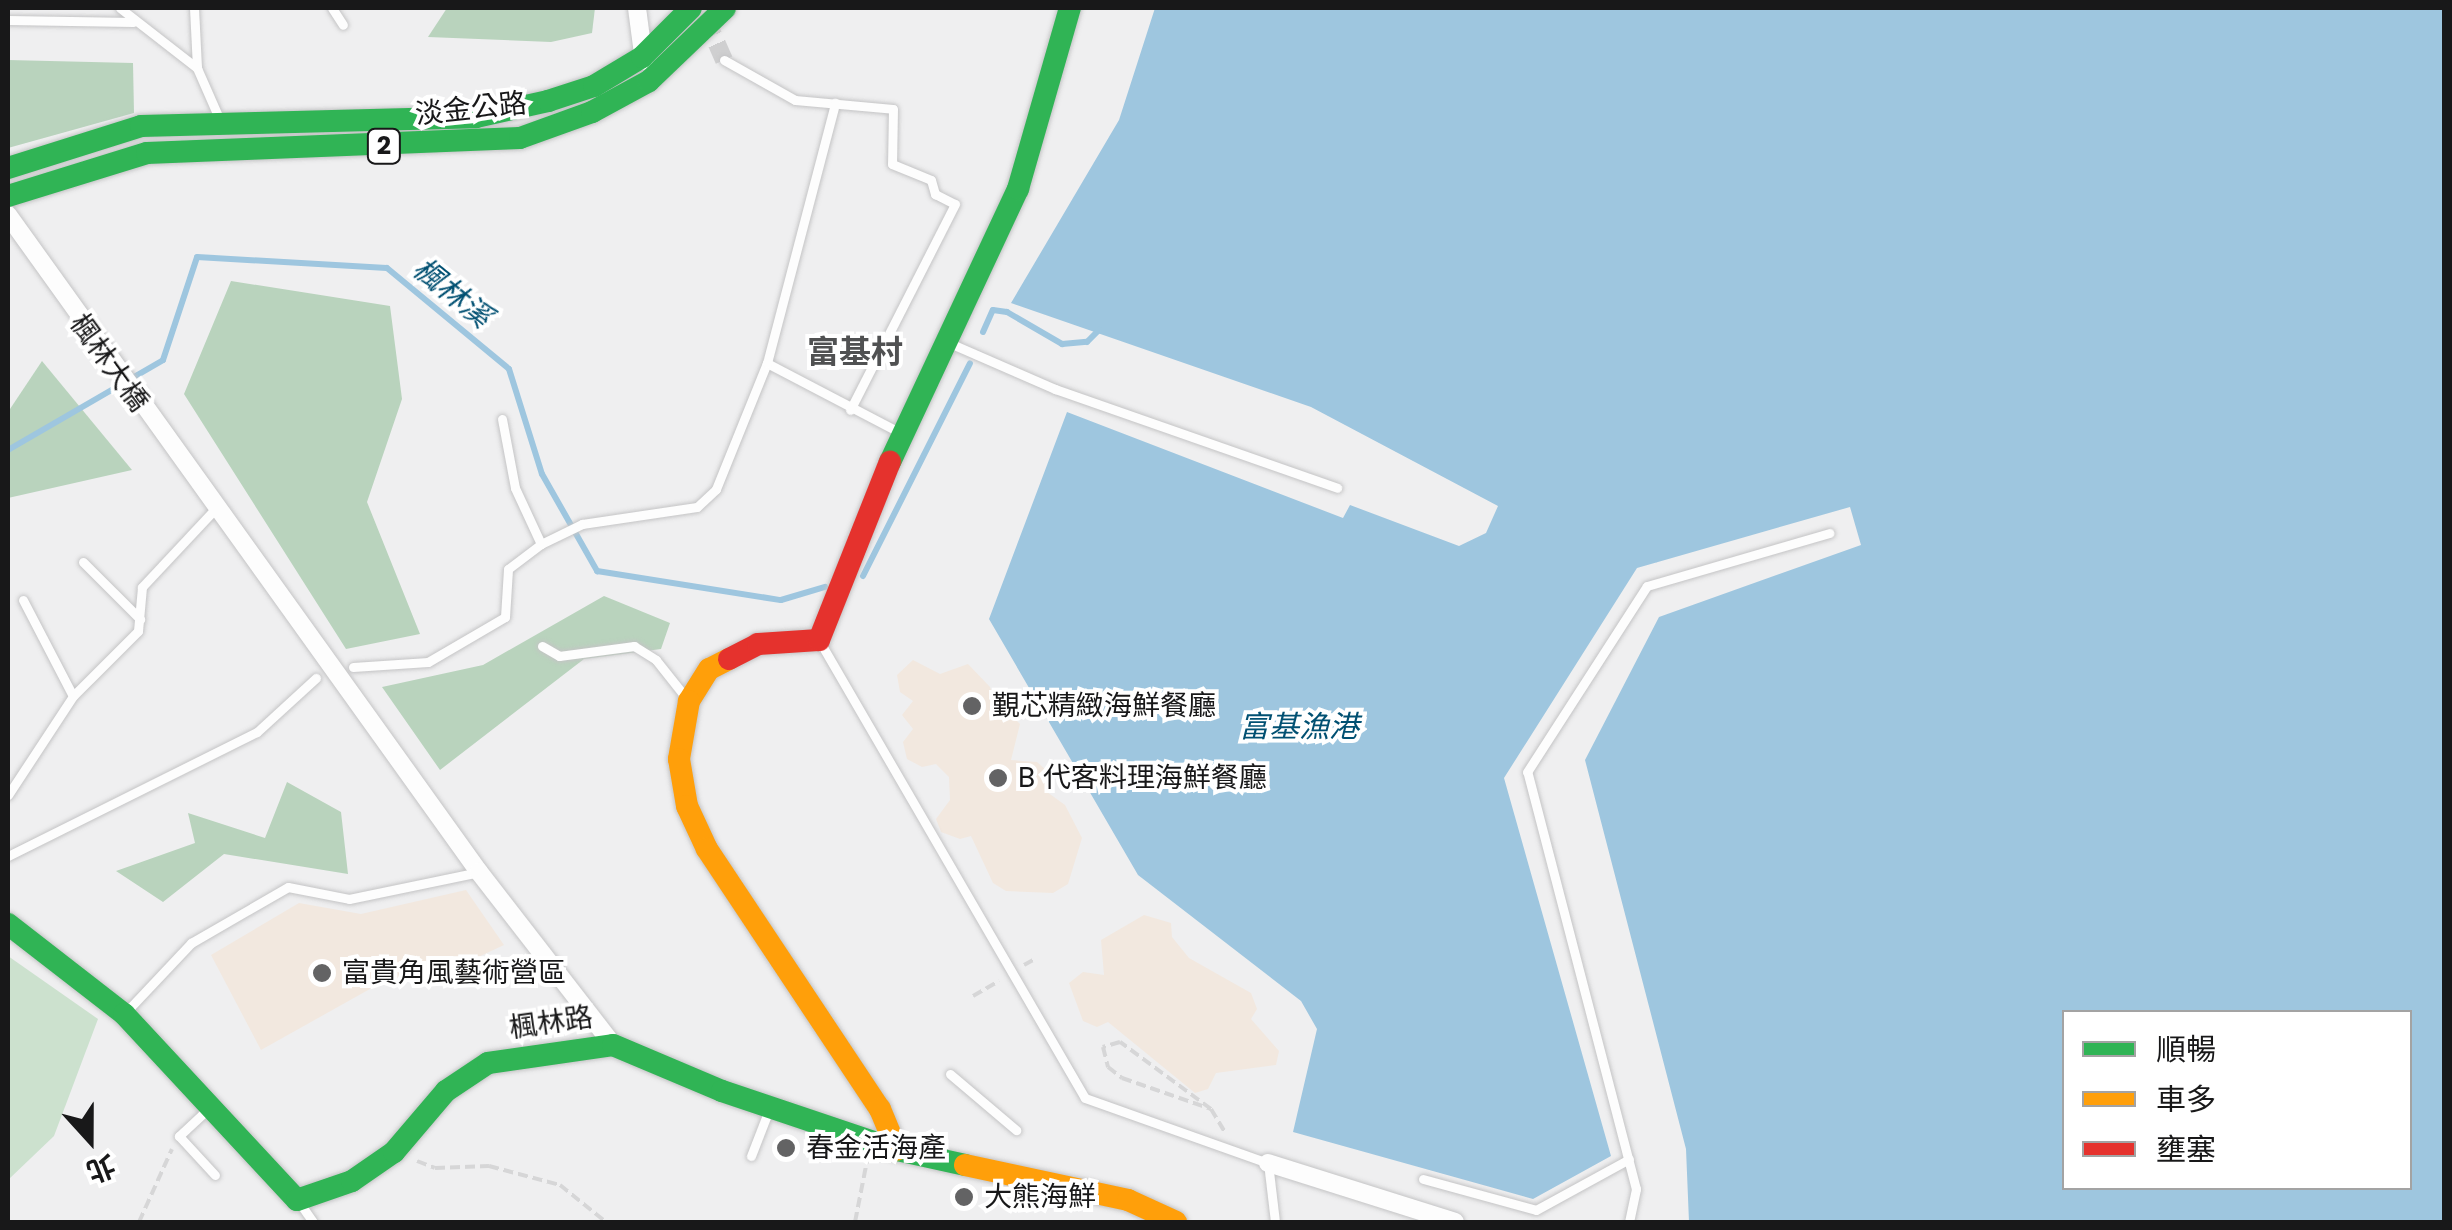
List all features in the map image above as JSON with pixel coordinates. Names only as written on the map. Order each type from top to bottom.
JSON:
[{"type":"street","points":[[637,8],[648,81]]},
{"type":"street","name":"淡金公路","points":[[8,168],[141,126],[220,120],[476,117],[594,86],[642,57],[690,8]]},
{"type":"street","name":"淡金公路","points":[[8,196],[147,153],[228,144],[520,138],[592,112],[648,81],[724,8]]},
{"type":"street","points":[[897,1150],[880,1109],[707,849],[687,806],[678,759],[689,701],[709,669],[758,644],[820,640],[901,433],[1018,189],[1070,8]]},
{"type":"street","name":"楓林大橋","points":[[8,216],[39,268],[479,872],[613,1045]]},
{"type":"street","points":[[8,924],[61,959],[124,1014],[214,1103],[298,1200]]},
{"type":"street","name":"楓林路","points":[[298,1200],[352,1181],[394,1152],[446,1091],[488,1062],[613,1045],[897,1150],[1128,1200],[1176,1222]]},
{"type":"street","points":[[1268,1163],[1455,1222]]},
{"type":"lane","points":[[120,8],[198,68]]},
{"type":"lane","points":[[194,8],[198,68],[228,144]]},
{"type":"lane","points":[[332,8],[344,25]]},
{"type":"lane","points":[[8,20],[134,22]]},
{"type":"lane","points":[[724,60],[794,100],[893,109],[892,164],[931,180],[936,194],[955,204],[850,410]]},
{"type":"lane","points":[[352,667],[428,662],[488,632],[505,617],[508,570],[542,544],[582,524],[697,508],[716,489],[767,363],[835,104]]},
{"type":"lane","points":[[945,341],[1056,389],[1337,488]]},
{"type":"lane","points":[[767,363],[850,410],[901,433]]},
{"type":"lane","points":[[502,419],[515,488],[542,544]]},
{"type":"lane","points":[[8,795],[72,696],[138,631],[142,587],[215,510]]},
{"type":"lane","points":[[1629,1222],[1636,1188],[1527,772],[1647,586],[1829,533]]},
{"type":"lane","points":[[83,562],[140,619]]},
{"type":"lane","points":[[23,600],[72,696]]},
{"type":"lane","points":[[820,640],[1085,1098],[1268,1163],[1274,1222]]},
{"type":"lane","points":[[542,646],[559,656],[634,646],[656,660],[689,701]]},
{"type":"lane","points":[[8,856],[257,732],[316,678]]},
{"type":"lane","points":[[124,1014],[191,943],[288,887],[349,899],[479,872]]},
{"type":"lane","points":[[950,1074],[1016,1130]]},
{"type":"lane","points":[[214,1103],[179,1136],[216,1175]]},
{"type":"lane","points":[[752,1156],[770,1106]]},
{"type":"lane","points":[[1423,1178],[1536,1210],[1629,1159]]},
{"type":"lane","points":[[298,1200],[312,1222]]},
{"type":"path","points":[[1211,1109],[1122,1078],[1108,1068],[1103,1047],[1120,1042],[1211,1109],[1238,1152]]},
{"type":"path","points":[[140,1222],[179,1136]]},
{"type":"path","points":[[855,1222],[856,1196],[874,1142]]},
{"type":"path","points":[[394,1152],[435,1168],[489,1166],[560,1185],[606,1222]]},
{"type":"shaded area","name":"B 代客料理海鮮餐廳","points":[[913,660],[940,674],[968,664],[990,687],[1000,717],[1011,715],[1020,724],[1011,760],[1037,762],[1046,770],[1047,792],[1065,805],[1082,838],[1068,884],[1053,893],[1006,891],[993,883],[971,836],[960,839],[941,832],[936,819],[950,800],[949,777],[936,764],[922,767],[907,759],[903,742],[913,729],[902,715],[913,701],[900,692],[897,675]]},
{"type":"shaded area","name":"富貴角風藝術營區","points":[[466,890],[504,945],[459,966],[386,980],[261,1050],[211,955],[299,903],[361,914]]},
{"type":"shaded area","points":[[1144,915],[1171,923],[1172,937],[1189,958],[1251,993],[1257,1009],[1251,1019],[1279,1051],[1276,1065],[1216,1073],[1208,1089],[1195,1093],[1108,1022],[1097,1027],[1083,1021],[1069,983],[1083,972],[1104,975],[1101,940]]},
{"type":"green space","points":[[447,8],[595,8],[592,33],[551,42],[428,37]]},
{"type":"green space","points":[[8,60],[133,63],[134,113],[8,148]]},
{"type":"green space","points":[[231,281],[390,306],[402,399],[367,502],[420,634],[346,649],[184,394]]},
{"type":"green space","points":[[42,361],[132,470],[8,498],[8,412]]},
{"type":"green space","points":[[604,596],[670,623],[661,649],[584,659],[440,770],[382,687],[483,665]]},
{"type":"green space","points":[[287,782],[341,812],[348,874],[224,854],[163,902],[116,871],[195,843],[188,813],[265,838]]},
{"type":"green space","points":[[8,956],[98,1019],[54,1136],[8,1180]]},
{"type":"water","name":"富基漁港","points":[[1155,8],[2444,8],[2444,1222],[1689,1222],[1686,1149],[1585,760],[1659,617],[1861,545],[1850,507],[1637,568],[1504,778],[1611,1156],[1533,1199],[1293,1132],[1317,1029],[1301,1001],[1138,875],[989,619],[1067,412],[1343,518],[1350,505],[1459,546],[1486,533],[1498,506],[1311,407],[1011,303],[1119,120]]},
{"type":"waterway","name":"楓林溪","points":[[8,450],[163,360],[197,257],[387,268],[509,369],[542,474],[597,571],[781,600],[825,587]]},
{"type":"waterway","name":"楓林溪","points":[[983,332],[993,310],[1007,312],[1062,344],[1087,342],[1099,330]]},
{"type":"waterway","name":"楓林溪","points":[[863,576],[970,363]]},
{"type":"tunnel","points":[[706,19],[724,60]]},
{"type":"traffic: fast","points":[[8,168],[141,126],[476,117],[548,101],[594,86],[642,57],[691,8]]},
{"type":"traffic: fast","points":[[8,196],[147,153],[520,138],[592,112],[649,81],[725,8]]},
{"type":"traffic: fast","points":[[890,462],[1018,189],[1070,8]]},
{"type":"traffic: fast","points":[[8,924],[124,1014],[297,1200],[352,1181],[394,1152],[446,1091],[488,1063],[613,1045],[722,1091],[897,1150],[965,1165]]},
{"type":"traffic: slow","points":[[729,659],[709,669],[689,701],[679,759],[687,806],[707,849],[880,1109],[897,1150]]},
{"type":"traffic: slow","points":[[965,1165],[1128,1200],[1176,1222]]},
{"type":"traffic: jam","points":[[729,659],[758,644],[819,640],[890,462]]},
{"type":"place","name":"覲芯精緻海鮮餐廳","points":[[972,706]]},
{"type":"place","name":"B 代客料理海鮮餐廳","points":[[998,778]]},
{"type":"place","name":"富貴角風藝術營區","points":[[322,973]]},
{"type":"place","name":"春金活海產","points":[[786,1148]]},
{"type":"place","name":"大熊海鮮","points":[[964,1197]]},
{"type":"district","name":"富基村","points":[[855,352]]}]
